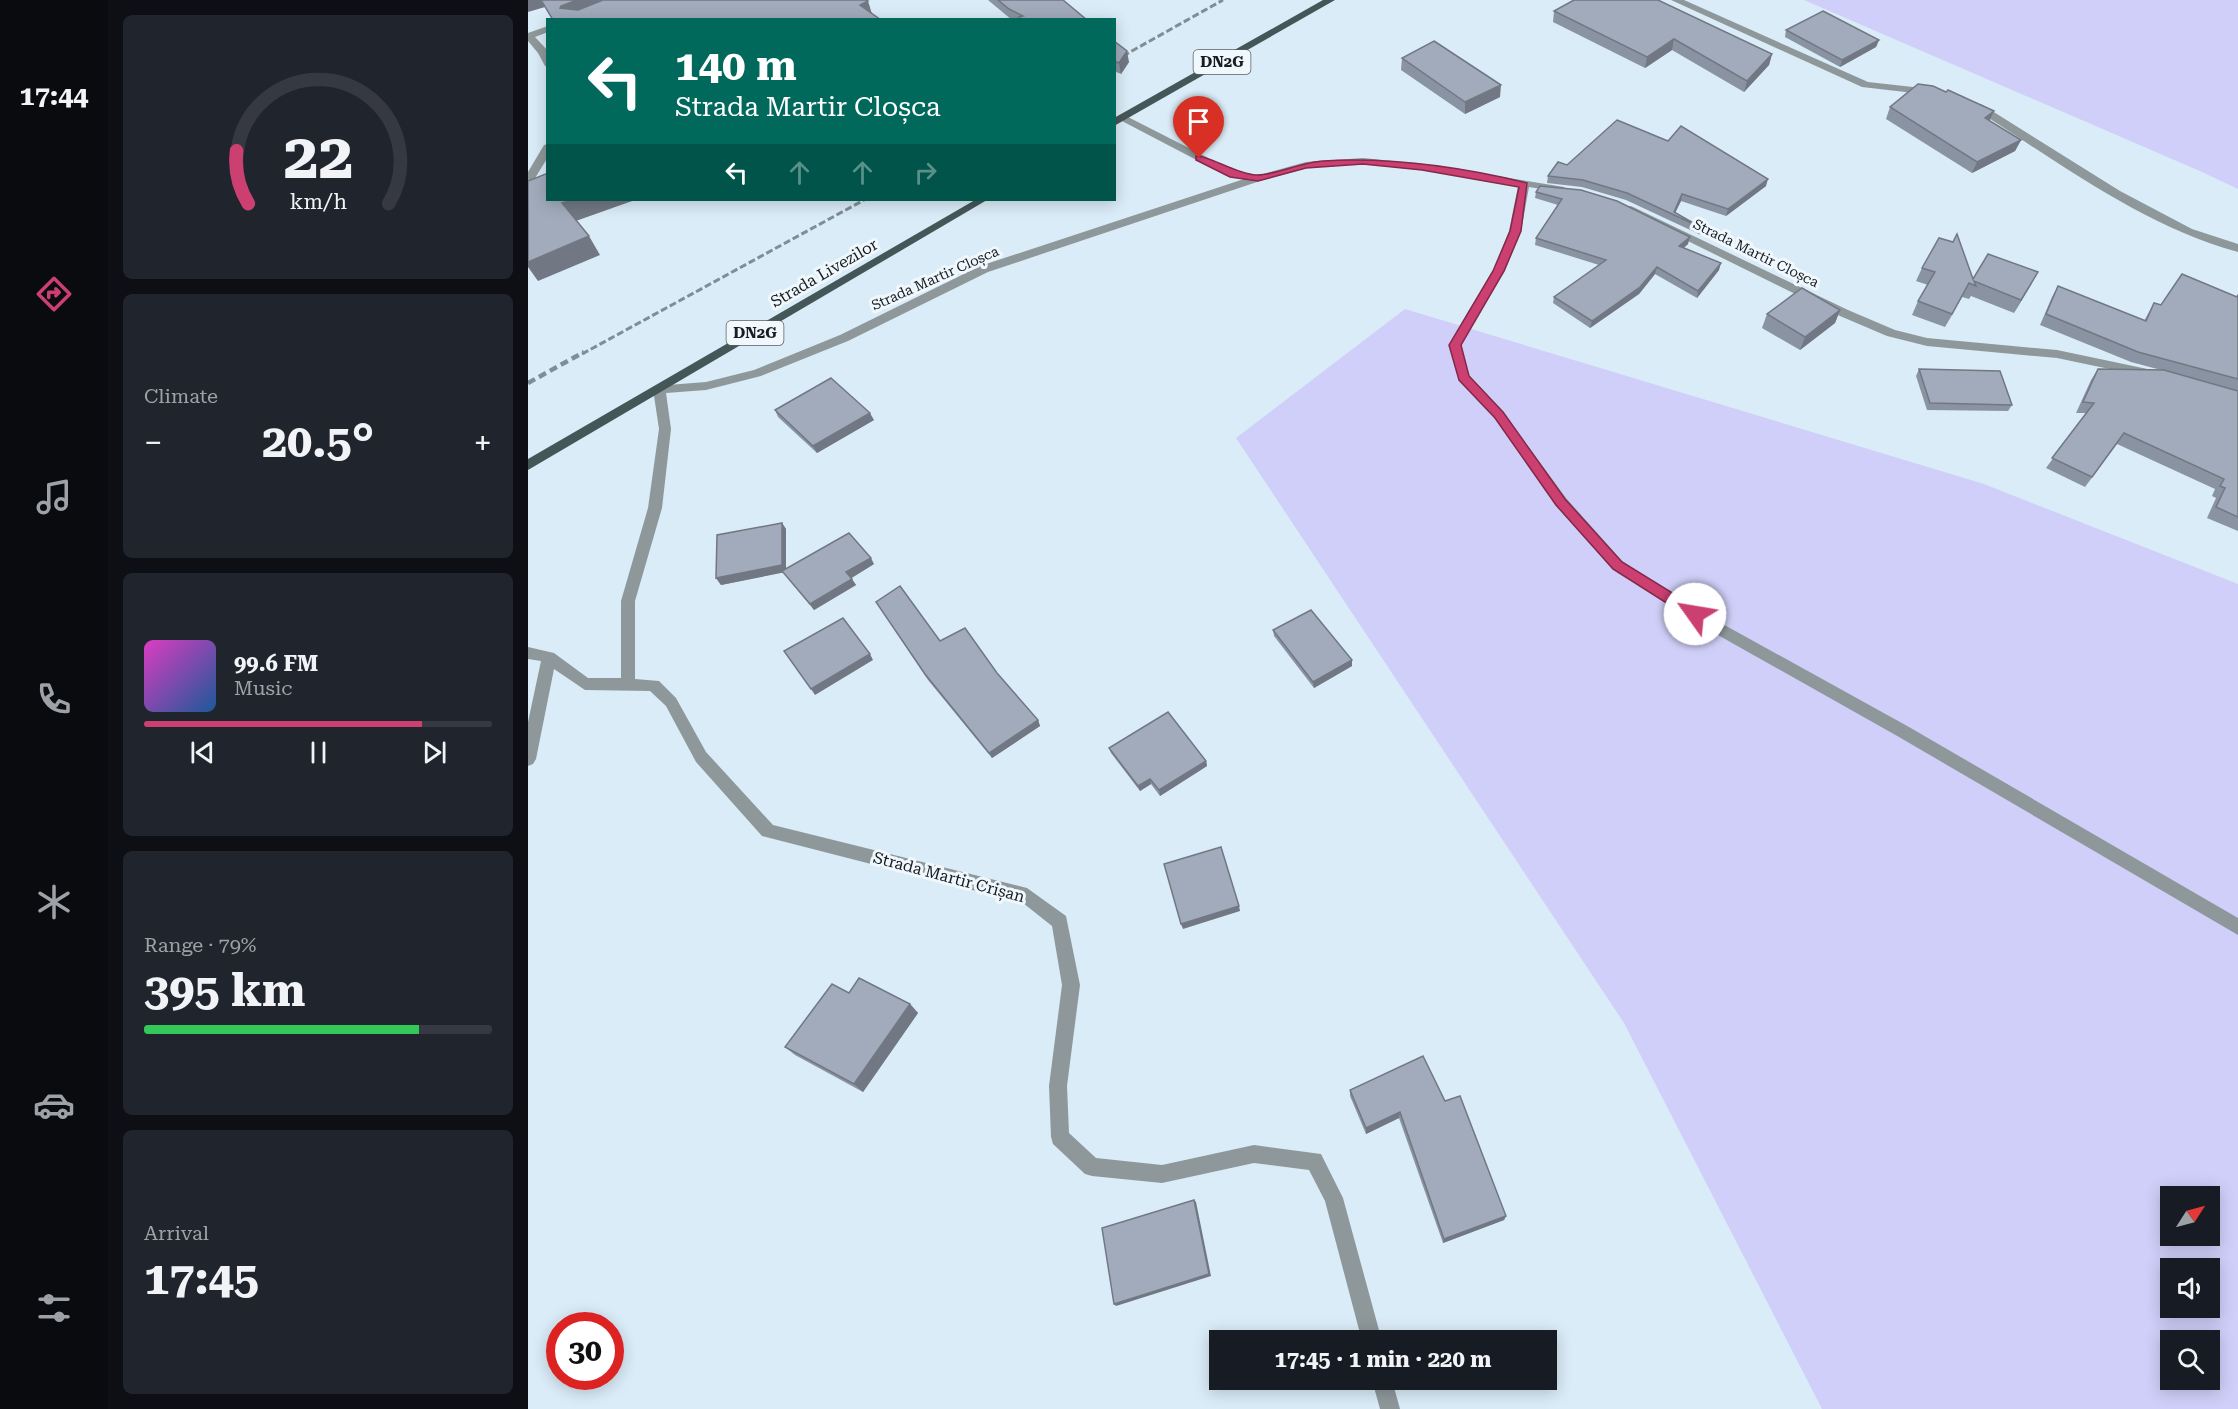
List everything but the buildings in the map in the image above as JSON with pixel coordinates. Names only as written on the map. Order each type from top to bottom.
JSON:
[{"type":"main road","name":"DN2G","points":[[1119,121],[1330,0]]},
{"type":"main road","name":"Strada Livezilor","points":[[528,465],[980,201]]},
{"type":"street","points":[[1676,0],[1866,85],[1945,96]]},
{"type":"street","points":[[546,30],[529,36],[543,52],[546,59]]},
{"type":"street","points":[[1964,101],[2005,122],[2049,153],[2116,193],[2188,231],[2238,248]]},
{"type":"street","name":"Strada Martir Cloșca","points":[[1119,121],[1233,175],[1258,178]]},
{"type":"street","points":[[528,180],[546,150]]},
{"type":"street","name":"Strada Martir Cloșca","points":[[659,389],[706,386],[757,373],[844,338],[913,302],[984,270],[1258,178],[1306,165],[1363,162],[1422,167],[1524,185],[1571,190]]},
{"type":"street","points":[[1524,185],[1515,231],[1499,271],[1455,345],[1463,377],[1506,424],[1561,502],[1618,566],[1714,626],[1914,738],[2238,927]]},
{"type":"street","name":"Strada Martir Cloșca","points":[[1621,204],[1844,313],[1891,333],[1927,342],[2057,354],[2166,377]]},
{"type":"street","points":[[628,685],[628,601],[655,508],[665,429],[659,389]]},
{"type":"street","name":"Strada Martir Crișan","points":[[528,653],[549,657],[585,684],[654,685],[671,702],[701,757],[768,831],[1027,896],[1060,922],[1071,985],[1058,1086],[1060,1137],[1092,1167],[1162,1174],[1254,1154],[1314,1161],[1334,1198],[1369,1330]]},
{"type":"street","points":[[528,759],[549,657]]},
{"type":"street","points":[[1385,1390],[1390,1409]]},
{"type":"shaded area","points":[[1804,0],[2238,0],[2238,189],[2202,172]]},
{"type":"shaded area","points":[[1405,309],[1984,484],[2238,584],[2238,1409],[1822,1409],[1624,1023],[1236,438]]},
{"type":"railway","points":[[1116,60],[1223,0]]},
{"type":"railway","points":[[582,354],[862,201]]},
{"type":"railway","points":[[528,383],[584,352]]},
{"type":"route","points":[[1199,158],[1233,175],[1258,178],[1306,165],[1363,162],[1422,167],[1524,185],[1515,231],[1499,271],[1455,345],[1463,377],[1499,415],[1561,502],[1618,566],[1695,614]]}]
